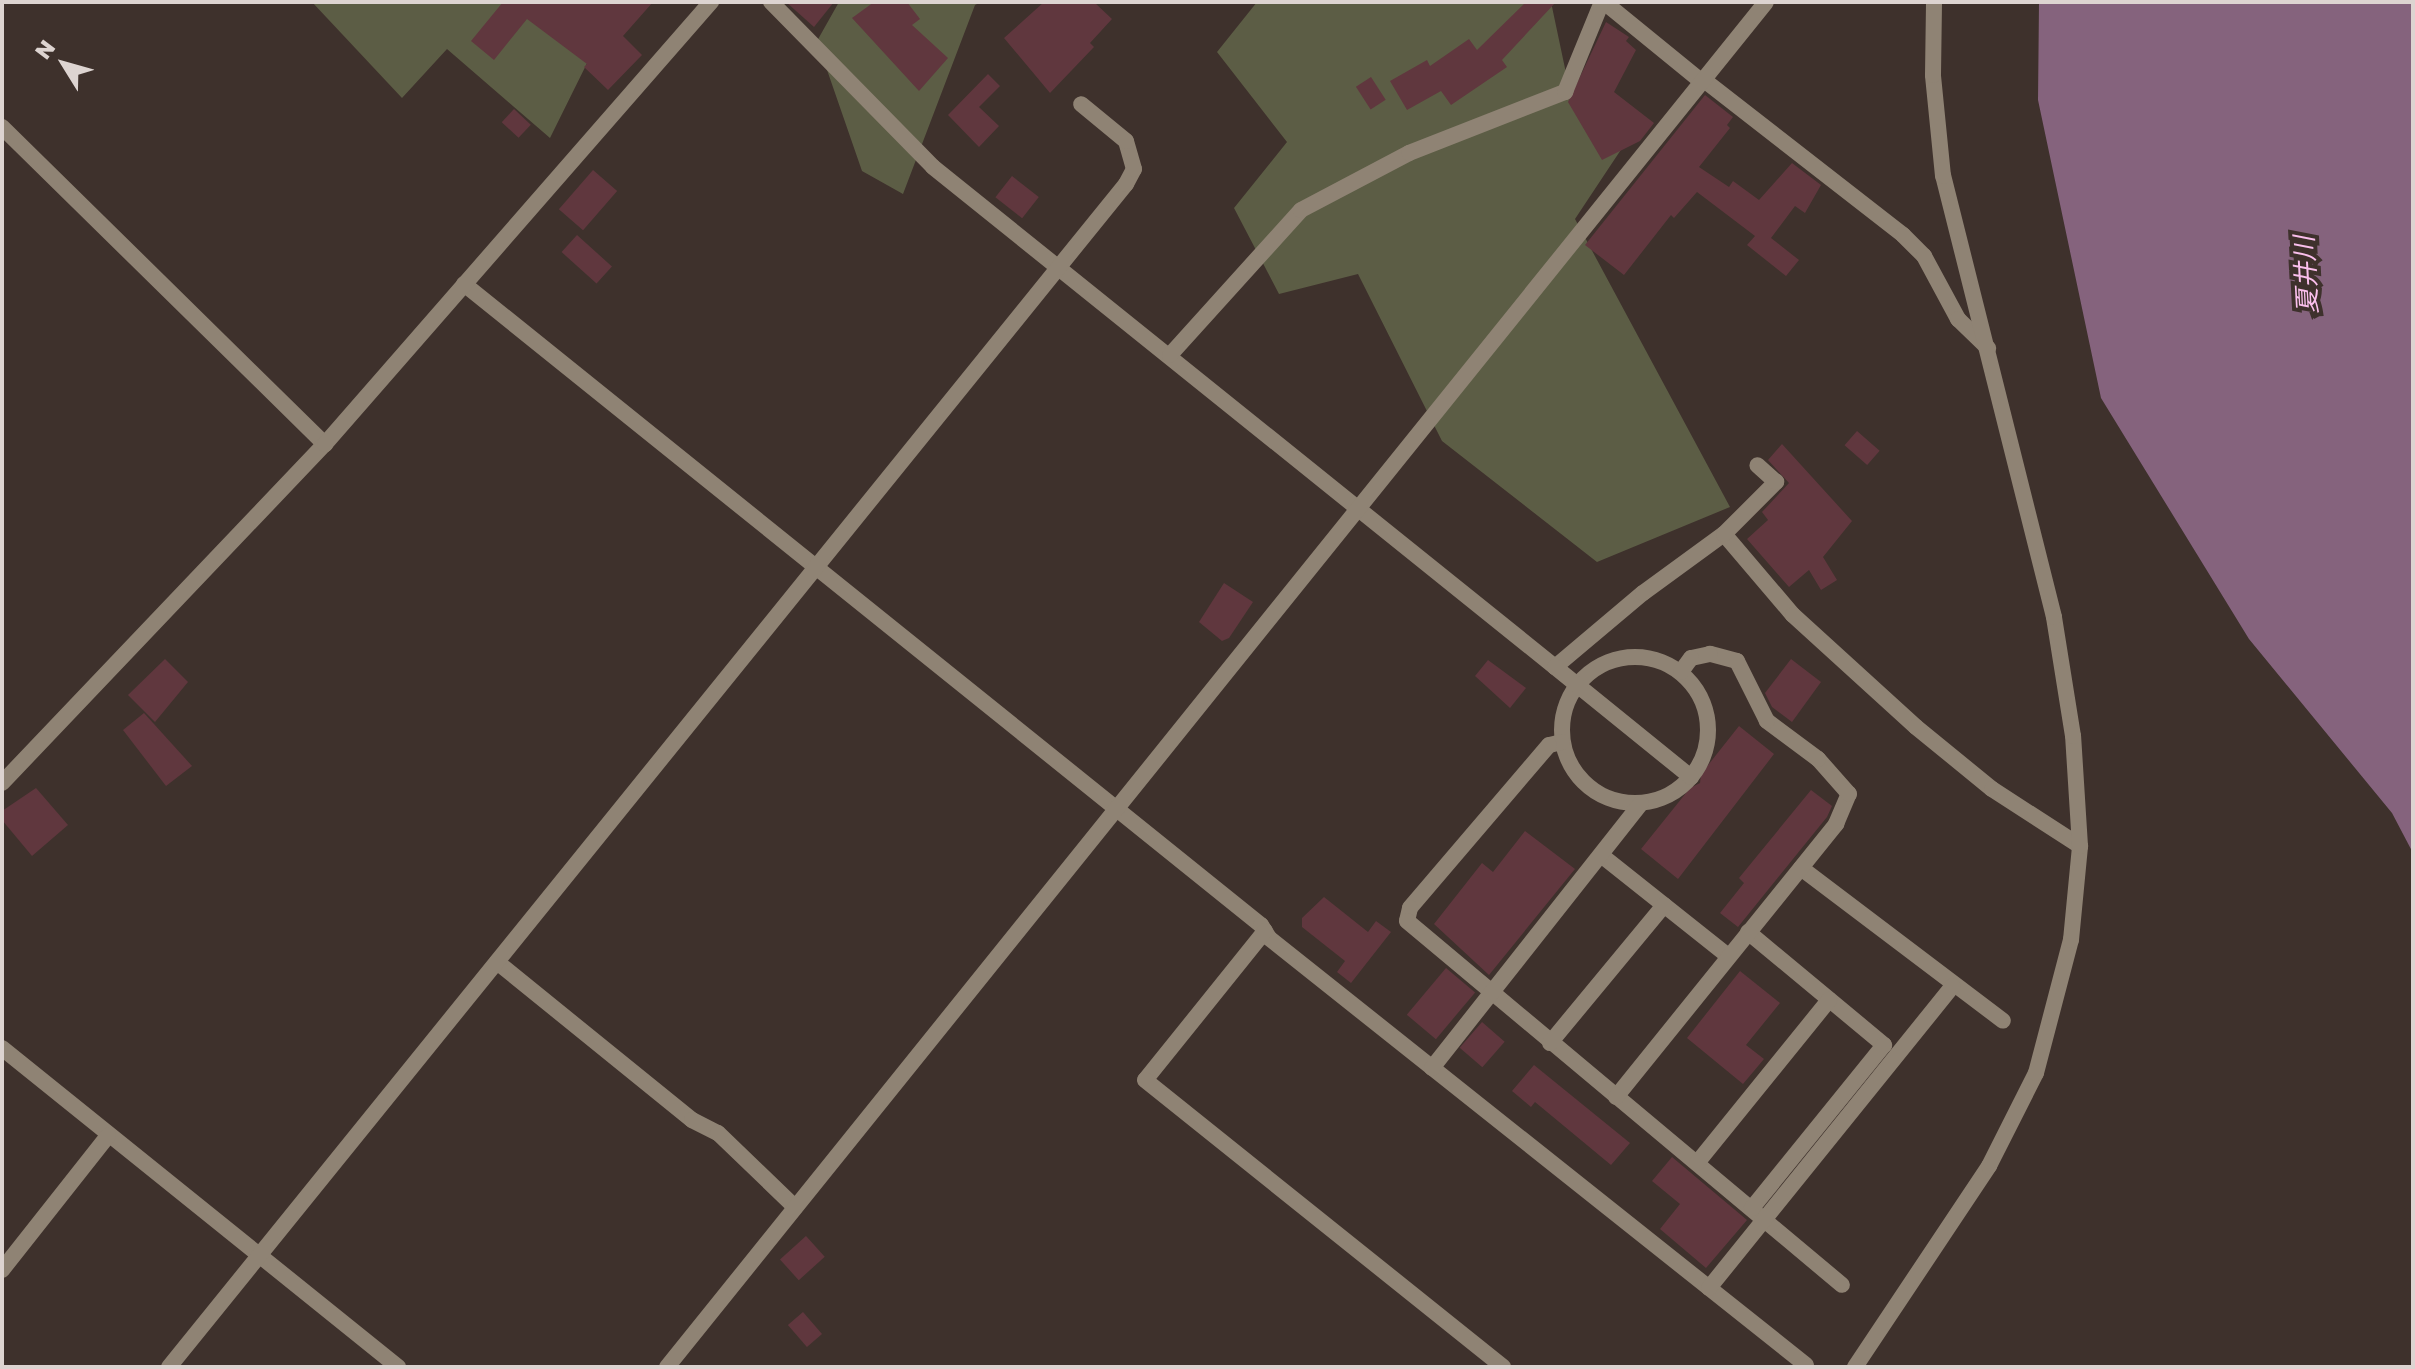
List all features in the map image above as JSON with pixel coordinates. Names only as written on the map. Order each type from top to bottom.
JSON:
[{"type":"street","points":[[2,783],[325,444],[711,2]]},
{"type":"street","points":[[771,2],[924,158],[1691,777]]},
{"type":"street","points":[[1170,355],[1301,210],[1409,153],[1565,92],[1603,2],[1903,235],[1924,256],[1958,319],[1988,348]]},
{"type":"street","points":[[667,1367],[1766,2]]},
{"type":"street","points":[[1855,1367],[1989,1166],[2036,1073],[2071,940],[2080,846],[2073,736],[2054,617],[1943,176],[1933,75],[1934,2]]},
{"type":"street","points":[[169,1367],[1060,268],[1134,169],[1126,141],[1081,104]]},
{"type":"street","points":[[2,127],[325,444]]},
{"type":"street","points":[[464,284],[1432,1068],[1806,1365]]},
{"type":"street","points":[[1555,667],[1643,593],[1724,534],[1776,482],[1757,465]]},
{"type":"street","points":[[1724,534],[1793,615],[1916,727],[1992,789],[2080,846]]},
{"type":"street","points":[[1616,1097],[1836,824],[1849,794],[1818,759],[1767,721],[1737,661],[1710,654],[1691,658],[1681,672]]},
{"type":"street","points":[[1626,657],[1655,659],[1681,672],[1706,711],[1703,757],[1691,777],[1660,799],[1641,803],[1619,802],[1581,781],[1562,742],[1562,722],[1576,685],[1598,666],[1626,657]]},
{"type":"street","points":[[1562,742],[1549,745],[1406,914],[1413,930],[1842,1285]]},
{"type":"street","points":[[1432,1068],[1641,803]]},
{"type":"street","points":[[1601,855],[1728,956]]},
{"type":"street","points":[[1801,868],[2003,1021]]},
{"type":"street","points":[[1550,1043],[1664,905]]},
{"type":"street","points":[[1265,931],[1145,1080],[1503,1367]]},
{"type":"street","points":[[1709,1288],[1759,1214],[1884,1045],[1748,932]]},
{"type":"street","points":[[497,962],[692,1120],[718,1133],[795,1207]]},
{"type":"street","points":[[1759,1214],[1953,986]]},
{"type":"street","points":[[1697,1163],[1829,1000]]},
{"type":"street","points":[[2,1048],[398,1367]]},
{"type":"street","points":[[2,1270],[108,1136]]},
{"type":"green space","points":[[312,2],[579,2],[603,31],[550,138],[447,49],[402,98]]},
{"type":"green space","points":[[839,2],[981,2],[975,5],[903,194],[862,171],[817,41]]},
{"type":"green space","points":[[1257,2],[1551,2],[1570,92],[1640,121],[1575,219],[1730,507],[1597,562],[1442,441],[1358,274],[1279,294],[1234,208],[1287,142],[1217,52]]},
{"type":"water","name":"夏井川","points":[[2039,2],[2413,2],[2413,853],[2392,813],[2249,639],[2101,398],[2038,100]]},
{"type":"building","points":[[503,2],[653,2],[623,36],[642,55],[608,90],[584,67],[587,64],[527,19],[494,60],[471,41]]},
{"type":"building","points":[[786,2],[834,2],[814,27]]},
{"type":"building","points":[[874,2],[907,2],[920,19],[912,25],[948,58],[919,91],[852,18]]},
{"type":"building","points":[[1044,2],[1094,2],[1112,19],[1090,43],[1094,47],[1050,93],[1004,38]]},
{"type":"building","points":[[1526,2],[1556,2],[1502,60],[1507,67],[1451,105],[1441,91],[1407,110],[1390,81],[1427,60],[1430,66],[1469,39],[1477,50]]},
{"type":"building","points":[[1606,22],[1629,37],[1626,41],[1636,50],[1614,92],[1654,123],[1640,141],[1602,160],[1568,102]]},
{"type":"building","points":[[988,74],[1000,86],[979,107],[999,126],[979,147],[948,115]]},
{"type":"building","points":[[1371,77],[1386,100],[1371,109],[1356,87]]},
{"type":"building","points":[[1705,95],[1733,117],[1727,125],[1730,128],[1699,167],[1729,187],[1733,181],[1759,200],[1792,163],[1821,185],[1805,213],[1795,206],[1771,238],[1799,260],[1786,276],[1747,245],[1755,236],[1697,192],[1674,218],[1671,215],[1624,275],[1585,245]]},
{"type":"building","points":[[514,109],[531,125],[519,138],[502,122]]},
{"type":"building","points":[[593,170],[617,191],[583,230],[559,209]]},
{"type":"building","points":[[1012,176],[1039,197],[1022,218],[995,197]]},
{"type":"building","points":[[577,235],[612,266],[597,284],[562,252]]},
{"type":"building","points":[[1857,431],[1880,451],[1867,465],[1845,445]]},
{"type":"building","points":[[1782,444],[1852,521],[1823,557],[1837,580],[1821,590],[1809,570],[1789,587],[1747,539],[1768,520],[1762,512],[1789,483],[1768,460]]},
{"type":"building","points":[[1224,583],[1253,602],[1229,638],[1222,641],[1199,622]]},
{"type":"building","points":[[165,659],[188,682],[155,722],[128,695]]},
{"type":"building","points":[[1791,659],[1821,682],[1792,722],[1772,707],[1765,693]]},
{"type":"building","points":[[1488,660],[1526,688],[1510,708],[1475,676]]},
{"type":"building","points":[[144,713],[192,766],[166,786],[123,730]]},
{"type":"building","points":[[1739,726],[1774,754],[1678,879],[1641,849],[1690,788],[1700,783],[1701,774]]},
{"type":"building","points":[[36,788],[68,825],[32,856],[2,820],[2,811]]},
{"type":"building","points":[[1811,790],[1832,806],[1827,817],[1738,927],[1720,913],[1744,883],[1739,878]]},
{"type":"building","points":[[1525,831],[1575,869],[1489,975],[1434,924],[1482,863],[1493,872]]},
{"type":"building","points":[[1324,897],[1368,932],[1376,921],[1391,932],[1351,983],[1337,972],[1345,961],[1302,927],[1302,918]]},
{"type":"building","points":[[1446,968],[1475,992],[1436,1039],[1407,1015]]},
{"type":"building","points":[[1740,971],[1780,1003],[1746,1045],[1764,1059],[1743,1084],[1687,1038]]},
{"type":"building","points":[[1482,1022],[1505,1042],[1482,1067],[1460,1048]]},
{"type":"building","points":[[1534,1065],[1630,1143],[1611,1165],[1535,1102],[1531,1107],[1512,1091]]},
{"type":"building","points":[[1672,1157],[1747,1220],[1706,1268],[1660,1229],[1680,1204],[1652,1181]]},
{"type":"building","points":[[806,1236],[825,1257],[799,1280],[780,1259]]},
{"type":"building","points":[[803,1312],[822,1334],[807,1347],[788,1325]]}]
